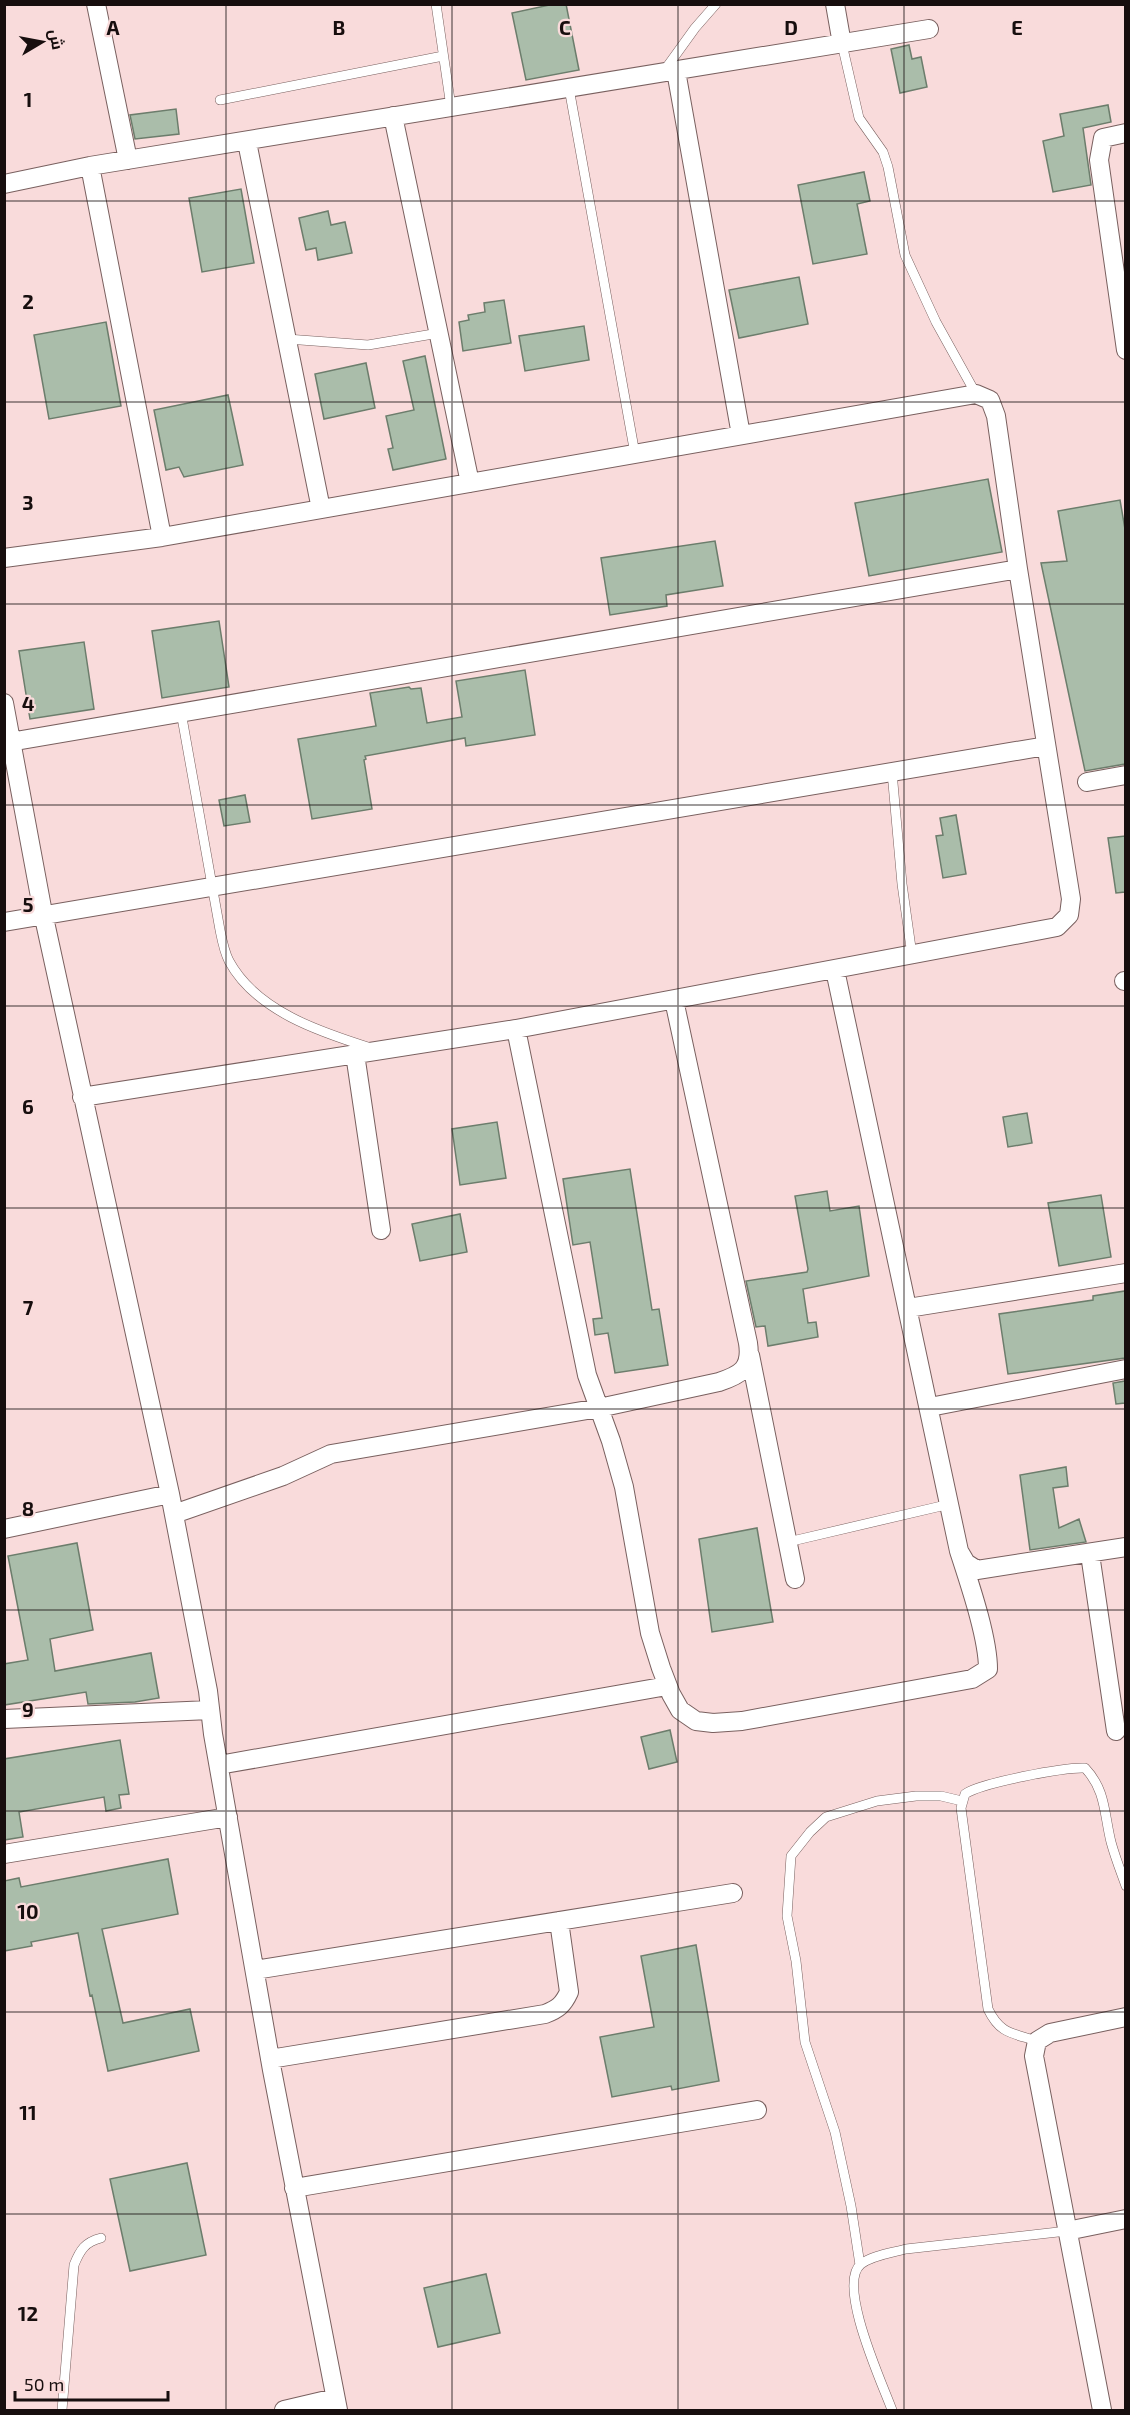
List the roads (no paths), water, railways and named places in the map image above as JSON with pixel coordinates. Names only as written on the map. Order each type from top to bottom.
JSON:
[{"type":"street","points":[[96,4],[128,160]]},
{"type":"street","points":[[835,4],[842,44]]},
{"type":"street","points":[[4,184],[90,166],[929,29]]},
{"type":"street","points":[[669,72],[741,435]]},
{"type":"street","points":[[393,116],[470,483]]},
{"type":"street","points":[[1125,133],[1103,138],[1099,160],[1125,350]]},
{"type":"street","points":[[247,142],[321,509]]},
{"type":"street","points":[[90,166],[162,537]]},
{"type":"street","points":[[4,558],[162,537],[976,394],[990,400],[996,416],[1071,899],[1069,915],[1057,927],[516,1029],[82,1097]]},
{"type":"street","points":[[8,742],[1018,569]]},
{"type":"street","points":[[4,703],[8,742],[43,913],[174,1514],[270,2059],[336,2404],[284,2410]]},
{"type":"street","points":[[4,922],[43,913],[1046,746]]},
{"type":"street","points":[[1087,782],[1125,775]]},
{"type":"street","points":[[516,1029],[587,1375],[612,1441],[624,1487],[650,1633],[667,1686],[680,1710],[696,1720],[714,1723],[742,1721],[972,1679],[988,1669],[988,1659],[959,1551],[835,970]]},
{"type":"street","points":[[674,1000],[750,1353],[795,1579]]},
{"type":"street","points":[[355,1054],[381,1230]]},
{"type":"street","points":[[908,1308],[1125,1273]]},
{"type":"street","points":[[174,1514],[283,1476],[331,1454],[599,1408],[719,1382],[736,1376],[746,1368],[750,1353]]},
{"type":"street","points":[[930,1407],[1125,1369]]},
{"type":"street","points":[[4,1529],[170,1494]]},
{"type":"street","points":[[959,1551],[966,1563],[977,1570],[1125,1547]]},
{"type":"street","points":[[1090,1554],[1116,1731]]},
{"type":"street","points":[[219,1766],[667,1686]]},
{"type":"street","points":[[4,1719],[210,1710]]},
{"type":"street","points":[[4,1854],[228,1817]]},
{"type":"street","points":[[255,1970],[733,1893]]},
{"type":"street","points":[[270,2059],[545,2014],[557,2009],[569,1992],[559,1921]]},
{"type":"street","points":[[1102,2410],[1034,2056],[1037,2041],[1050,2033],[1125,2017]]},
{"type":"street","points":[[294,2188],[757,2110]]},
{"type":"street","points":[[1067,2230],[1125,2219]]},
{"type":"lane","points":[[436,4],[451,107]]},
{"type":"lane","points":[[669,72],[695,28],[716,4]]},
{"type":"lane","points":[[842,44],[859,118],[883,152],[888,167],[905,255],[936,322],[976,394]]},
{"type":"lane","points":[[220,100],[443,56]]},
{"type":"lane","points":[[569,88],[635,454]]},
{"type":"lane","points":[[287,339],[368,345],[439,333]]},
{"type":"lane","points":[[182,712],[211,885],[225,951],[238,975],[258,994],[306,1026],[378,1051]]},
{"type":"lane","points":[[892,772],[901,873],[912,956]]},
{"type":"lane","points":[[788,1542],[950,1504]]},
{"type":"lane","points":[[1037,2041],[1005,2031],[995,2024],[988,2009],[961,1808],[965,1794],[977,1788],[1051,1771],[1072,1767],[1085,1768],[1096,1779],[1101,1791],[1111,1842],[1125,1887]]},
{"type":"lane","points":[[860,2265],[851,2206],[835,2132],[805,2042],[796,1961],[787,1916],[791,1856],[826,1816],[877,1801],[916,1796],[941,1796],[962,1802]]},
{"type":"lane","points":[[892,2410],[865,2339],[855,2301],[854,2276],[860,2265],[880,2255],[906,2249],[1067,2230]]},
{"type":"lane","points":[[62,2410],[74,2265],[79,2252],[87,2244],[101,2238]]}]
